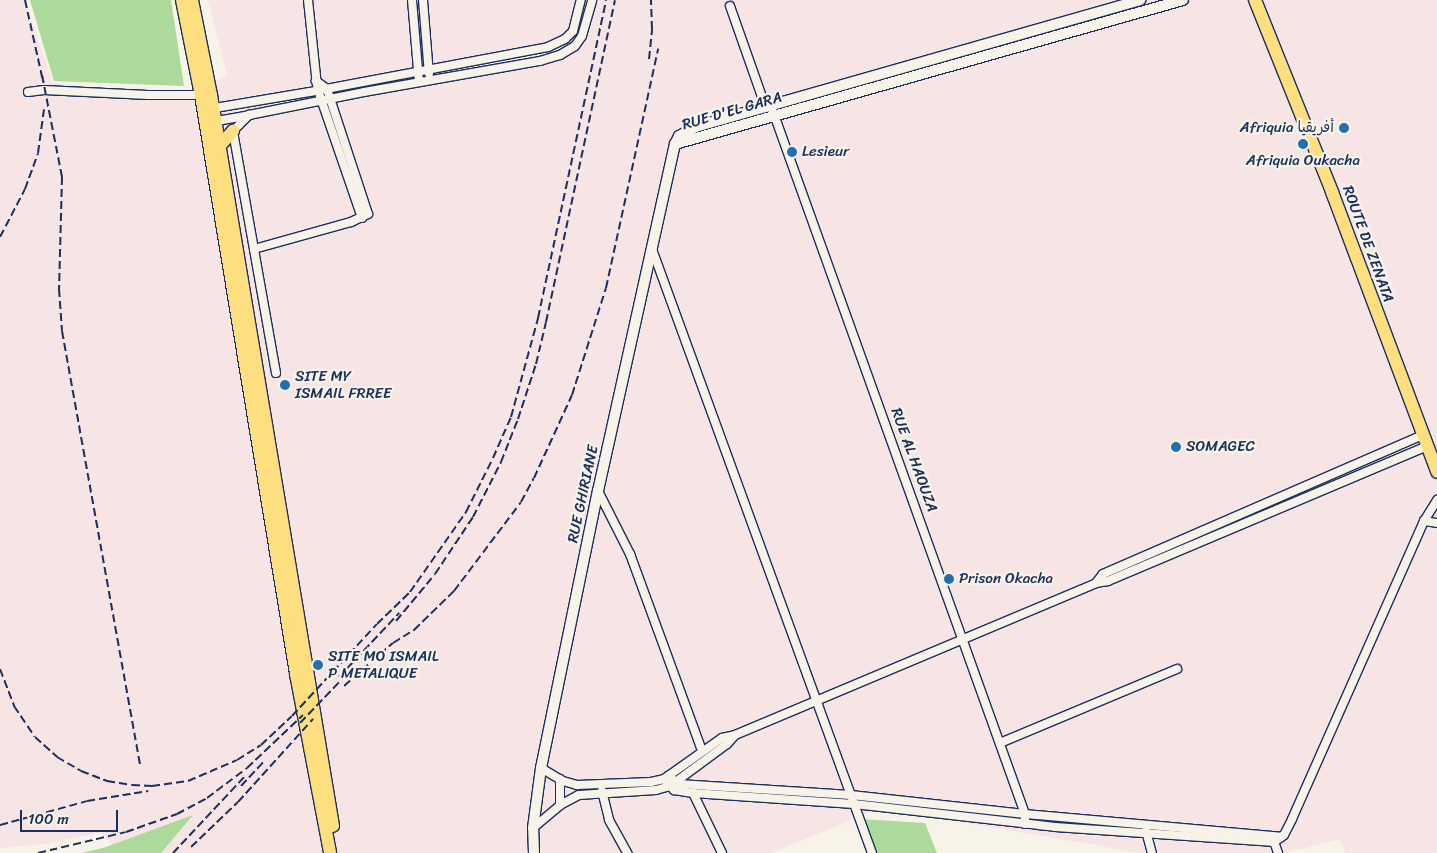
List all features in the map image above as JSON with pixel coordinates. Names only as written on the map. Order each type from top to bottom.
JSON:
[{"type":"main road","points":[[182,0],[206,95]]},
{"type":"main road","points":[[192,0],[296,674],[330,853]]},
{"type":"main road","name":"ROUTE DE ZENATA","points":[[1256,0],[1431,447],[1437,472]]},
{"type":"main road","points":[[210,123],[218,148],[338,853]]},
{"type":"main road","points":[[218,148],[233,131]]},
{"type":"street","points":[[308,0],[318,91],[362,218]]},
{"type":"street","points":[[412,0],[419,82]]},
{"type":"street","points":[[423,0],[430,81]]},
{"type":"street","points":[[208,109],[318,91],[539,49],[558,43],[573,31],[582,0]]},
{"type":"street","points":[[210,123],[390,87],[540,62],[563,54],[575,46],[582,36],[592,0]]},
{"type":"street","name":"RUE D'EL GARA","points":[[675,144],[770,110],[1140,0]]},
{"type":"street","name":"RUE D'EL GARA","points":[[770,110],[1183,0]]},
{"type":"street","name":"RUE AL HAOUZA","points":[[730,6],[770,110],[1000,744],[1025,814],[1024,824]]},
{"type":"street","points":[[1092,13],[1096,24]]},
{"type":"street","points":[[558,43],[563,54]]},
{"type":"street","points":[[389,77],[390,87]]},
{"type":"street","points":[[254,249],[367,215],[368,210],[331,99],[327,89],[316,81]]},
{"type":"street","points":[[28,92],[44,90],[148,96],[206,95]]},
{"type":"street","points":[[249,115],[233,131],[276,373]]},
{"type":"street","name":"RUE GHIRIANE","points":[[534,853],[533,828],[541,768],[598,491],[675,144]]},
{"type":"street","points":[[652,249],[872,853]]},
{"type":"street","points":[[541,768],[577,785],[651,782],[666,778],[722,738],[735,735],[1096,583],[1108,581],[1431,447]]},
{"type":"street","points":[[598,491],[630,554],[702,751]]},
{"type":"street","points":[[666,778],[676,791],[693,793],[854,804],[1024,824],[1146,834],[1275,838],[1292,819],[1424,521],[1437,500]]},
{"type":"street","points":[[1424,521],[1437,523]]},
{"type":"street","points":[[1000,744],[1177,669]]},
{"type":"street","points":[[533,828],[560,805],[579,795],[602,792],[656,790],[672,784],[727,744],[735,735]]},
{"type":"street","points":[[560,778],[560,805]]},
{"type":"street","points":[[672,784],[851,795],[1275,838]]},
{"type":"street","points":[[602,792],[610,820],[627,853]]},
{"type":"street","points":[[693,793],[722,853]]},
{"type":"street","points":[[1146,825],[1146,834],[1152,853]]},
{"type":"street","points":[[1275,838],[1278,853]]},
{"type":"shaded area","points":[[0,0],[24,0],[53,83],[190,99],[227,74],[208,0],[1437,0],[1437,853],[1346,853],[1340,839],[1285,853],[1141,853],[880,808],[771,853],[119,853],[101,832],[45,844],[0,848]]},
{"type":"green space","points":[[30,0],[171,0],[184,86],[54,81]]},
{"type":"green space","points":[[193,815],[161,853],[81,853],[103,848]]},
{"type":"green space","points":[[860,819],[925,823],[937,853],[873,853]]},
{"type":"railway","points":[[25,0],[43,81]]},
{"type":"railway","points":[[0,669],[14,706],[35,737],[57,757],[81,771],[107,781],[152,786],[188,781],[237,760],[261,745],[292,716],[377,624],[410,592],[466,512],[511,417],[538,318],[606,0]]},
{"type":"railway","points":[[396,621],[435,574],[473,517],[501,462],[518,419],[536,364],[546,322],[615,0]]},
{"type":"railway","points":[[649,59],[652,29],[651,0]]},
{"type":"railway","points":[[344,686],[393,643],[414,630],[454,591],[521,502],[534,478],[572,395],[606,288],[658,49]]},
{"type":"railway","points":[[42,75],[62,177],[59,289],[62,331],[140,766]]},
{"type":"railway","points":[[0,237],[25,189],[38,153],[44,109]]},
{"type":"railway","points":[[339,677],[399,613]]},
{"type":"railway","points":[[300,723],[347,674]]},
{"type":"railway","points":[[38,853],[126,832],[177,814],[207,798],[247,768],[303,715]]},
{"type":"railway","points":[[191,847],[238,802],[313,719]]},
{"type":"railway","points":[[241,786],[265,760]]},
{"type":"railway","points":[[173,853],[244,777]]},
{"type":"railway","points":[[0,825],[87,801],[148,791]]},
{"type":"place","name":"Afriquia أفريقيا","points":[[1344,128]]},
{"type":"place","name":"Afriquia Oukacha","points":[[1303,144]]},
{"type":"place","name":"Lesieur","points":[[792,152]]},
{"type":"place","name":"SITE MY ISMAIL FRREE","points":[[285,385]]},
{"type":"place","name":"SOMAGEC","points":[[1176,447]]},
{"type":"place","name":"Prison Okacha","points":[[949,579]]},
{"type":"place","name":"SITE MO ISMAIL P METALIQUE","points":[[318,665]]}]
